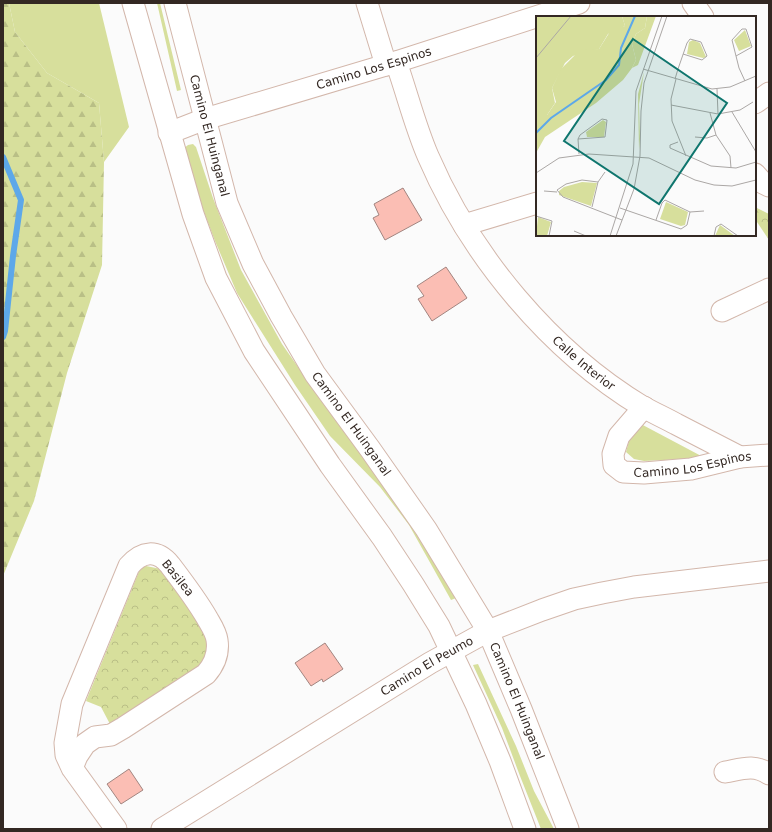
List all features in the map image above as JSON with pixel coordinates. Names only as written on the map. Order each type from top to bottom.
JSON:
[{"type":"street","points":[[133,3],[192,214],[216,278],[254,351],[330,465],[382,537],[439,626],[476,704],[500,761],[525,829]]},
{"type":"street","name":"Camino El Huinganal","points":[[175,3],[227,203],[253,264],[315,374],[426,528],[488,631],[521,709],[568,829]]},
{"type":"street","name":"Calle Interior","points":[[367,3],[428,156],[444,191],[492,268],[530,313],[556,340],[613,387],[644,407],[740,457]]},
{"type":"street","name":"Camino Los Espinos","points":[[538,16],[579,3]]},
{"type":"street","points":[[693,3],[702,16]]},
{"type":"street","name":"Camino Los Espinos","points":[[169,133],[205,120],[536,17]]},
{"type":"street","points":[[756,175],[763,183],[769,186]]},
{"type":"street","points":[[464,225],[536,203]]},
{"type":"street","points":[[722,312],[769,289]]},
{"type":"street","name":"Camino Los Espinos","points":[[644,407],[619,436],[613,454],[614,466],[623,472],[644,473],[691,469],[740,457],[769,455]]},
{"type":"street","name":"Basilea","points":[[72,768],[77,756],[85,744],[95,737],[111,735],[130,724],[206,674],[210,670],[216,658],[217,641],[213,628],[198,602],[166,560],[161,556],[148,554],[141,556],[134,560],[126,573],[72,704],[65,743],[66,755],[72,768],[116,829]]},
{"type":"street","name":"Camino El Peumo","points":[[162,829],[410,675],[488,631],[574,599],[602,593],[634,587],[769,571]]},
{"type":"street","points":[[726,772],[758,768],[769,774]]},
{"type":"green space","points":[[3,3],[9,3],[15,32],[47,73],[99,103],[104,162],[102,265],[67,373],[34,501],[3,576]]},
{"type":"green space","points":[[9,3],[99,3],[129,127],[104,162],[99,103],[47,73],[15,32]]},
{"type":"green space","points":[[157,3],[160,3],[181,90],[177,91]]},
{"type":"green space","points":[[193,144],[196,147],[213,198],[241,270],[282,344],[385,486],[419,536],[456,598],[451,600],[409,525],[380,487],[330,436],[295,385],[237,293],[196,191],[183,149],[188,145]]},
{"type":"green space","points":[[756,208],[769,214],[769,240],[756,220]]},
{"type":"green space","points":[[639,423],[705,458],[644,461],[634,459],[626,452],[629,441]]},
{"type":"green space","points":[[146,566],[161,569],[206,631],[209,645],[199,673],[111,726],[101,707],[86,701],[140,569]]},
{"type":"green space","points":[[478,664],[516,746],[534,791],[554,829],[541,829],[502,728],[473,665]]},
{"type":"building","points":[[403,188],[422,220],[385,240],[373,218],[379,215],[374,204]]},
{"type":"building","points":[[446,267],[467,298],[432,321],[418,299],[424,296],[417,286]]},
{"type":"building","points":[[325,643],[343,669],[323,682],[322,679],[311,686],[295,663]]},
{"type":"building","points":[[129,769],[143,790],[121,804],[107,784]]},
{"type":"waterway","points":[[3,157],[21,200],[5,331],[3,337]]}]
